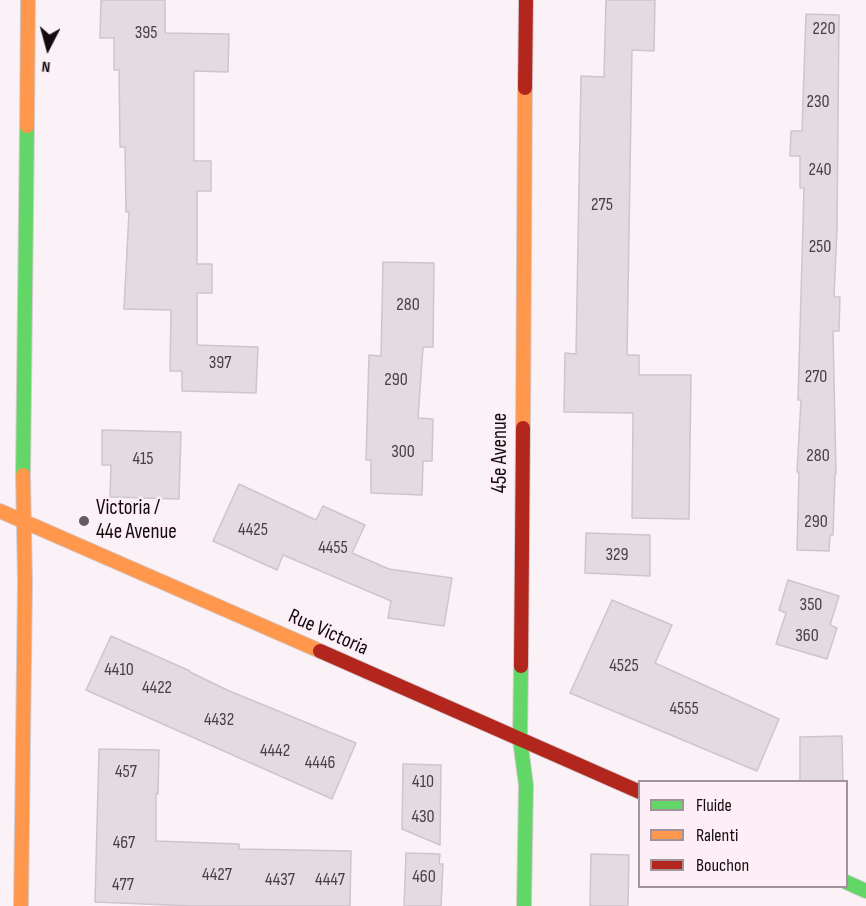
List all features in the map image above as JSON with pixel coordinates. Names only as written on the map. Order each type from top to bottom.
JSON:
[{"type":"street","points":[[21,906],[28,0]]},
{"type":"street","name":"45e Avenue","points":[[524,906],[526,785],[520,740],[526,0]]},
{"type":"street","name":"Rue Victoria","points":[[0,512],[638,792]]},
{"type":"street","points":[[848,883],[866,891]]},
{"type":"building","points":[[101,0],[165,0],[165,33],[229,34],[228,72],[194,71],[194,161],[211,161],[211,191],[197,191],[197,264],[212,264],[212,293],[197,293],[197,345],[258,347],[256,393],[182,391],[182,371],[170,371],[171,310],[124,309],[129,212],[126,212],[125,147],[120,147],[119,70],[114,70],[114,38],[100,38]]},
{"type":"building","points":[[606,0],[655,0],[654,51],[632,50],[627,355],[639,355],[639,375],[691,375],[689,519],[632,518],[633,413],[564,412],[565,353],[576,354],[581,76],[604,77]]},
{"type":"building","points":[[806,14],[839,15],[834,297],[840,297],[839,331],[833,331],[836,474],[833,535],[830,535],[829,551],[797,550],[799,472],[797,472],[801,400],[798,400],[804,188],[800,188],[800,156],[790,156],[791,131],[802,131]]},
{"type":"building","points":[[383,262],[434,263],[433,347],[423,347],[418,418],[433,419],[432,461],[423,461],[422,495],[371,493],[371,460],[366,460],[369,355],[381,356]]},
{"type":"building","points":[[102,430],[181,432],[179,499],[110,497],[111,465],[102,465]]},
{"type":"building","points":[[239,484],[316,520],[323,506],[365,525],[352,553],[389,569],[452,578],[444,626],[388,618],[391,601],[283,555],[277,570],[213,541]]},
{"type":"building","points":[[586,533],[650,535],[650,576],[585,573]]},
{"type":"building","points":[[788,580],[839,596],[830,625],[837,628],[827,659],[776,644],[786,613],[779,610]]},
{"type":"building","points":[[612,600],[672,625],[655,663],[779,719],[757,771],[570,693]]},
{"type":"building","points":[[111,636],[227,690],[356,743],[332,799],[86,690]]},
{"type":"building","points":[[842,736],[843,780],[800,780],[800,737]]},
{"type":"building","points":[[99,749],[159,750],[156,841],[239,844],[239,849],[351,851],[350,906],[192,906],[95,902]]},
{"type":"building","points":[[403,764],[441,765],[440,845],[402,829]]},
{"type":"building","points":[[406,853],[440,854],[439,864],[443,864],[441,906],[404,906]]},
{"type":"building","points":[[591,854],[629,855],[628,906],[590,906]]},
{"type":"traffic: fast","points":[[23,475],[27,126]]},
{"type":"traffic: fast","points":[[521,666],[520,740],[526,785],[524,906]]},
{"type":"traffic: fast","points":[[848,883],[866,891]]},
{"type":"traffic: slow","points":[[27,126],[28,0]]},
{"type":"traffic: slow","points":[[523,428],[525,88]]},
{"type":"traffic: slow","points":[[21,906],[25,582],[23,475]]},
{"type":"traffic: slow","points":[[0,511],[320,651]]},
{"type":"traffic: jam","points":[[525,88],[526,0]]},
{"type":"traffic: jam","points":[[521,666],[523,428]]},
{"type":"traffic: jam","points":[[320,651],[638,791]]},
{"type":"place","name":"Victoria / 44e Avenue","points":[[84,521]]}]
